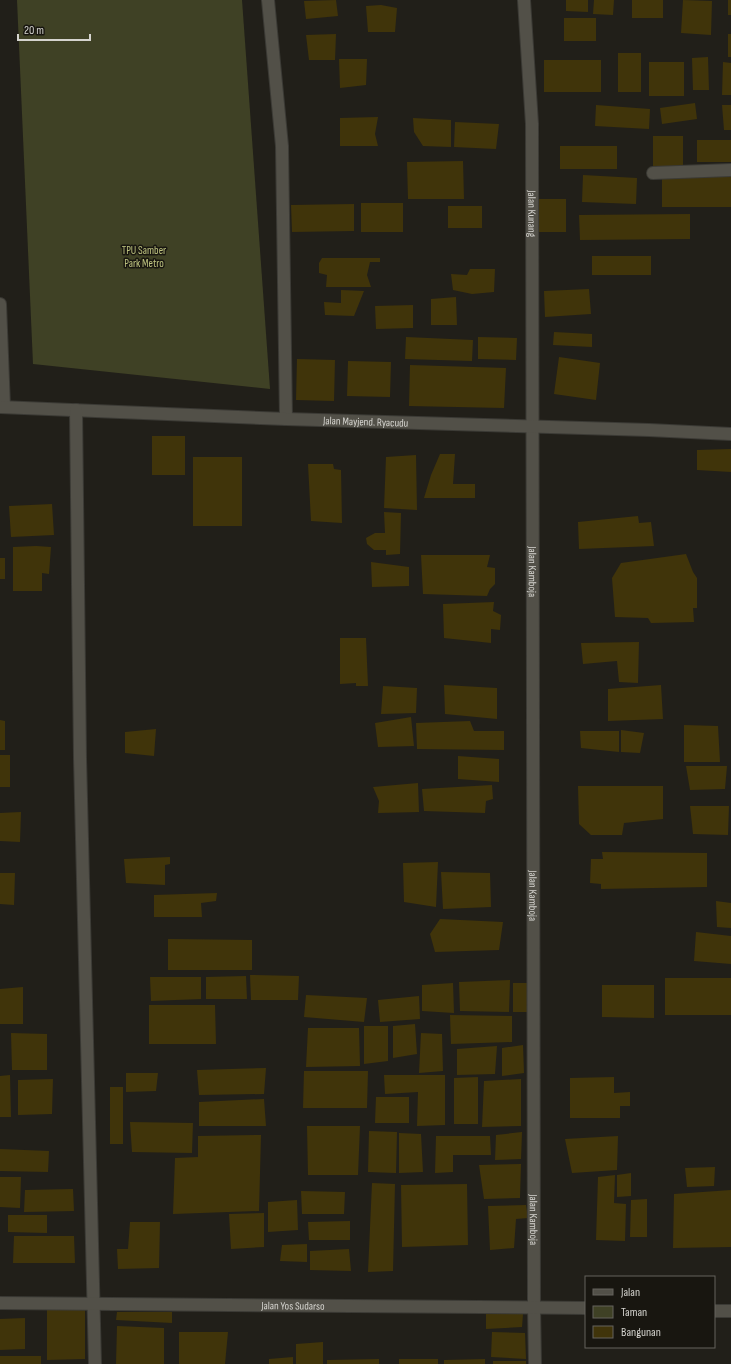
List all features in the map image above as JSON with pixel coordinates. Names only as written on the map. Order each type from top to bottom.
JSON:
[{"type":"street","points":[[268,0],[282,146],[286,419]]},
{"type":"street","name":"Jalan Kunang","points":[[524,0],[532,124],[533,427]]},
{"type":"street","points":[[653,172],[731,170]]},
{"type":"street","points":[[0,304],[2,407]]},
{"type":"street","name":"Jalan Mayjend. Ryacudu","points":[[2,407],[286,419],[649,430],[731,434]]},
{"type":"street","points":[[76,410],[80,758],[94,1305],[94,1364]]},
{"type":"street","name":"Jalan Kamboja","points":[[533,427],[535,1364]]},
{"type":"street","name":"Jalan Yos Sudarso","points":[[0,1303],[94,1305],[534,1306],[585,1308]]},
{"type":"street","points":[[715,1310],[731,1311]]},
{"type":"green space","name":"TPU Samber Park Metro","points":[[17,0],[242,0],[270,389],[33,364]]},
{"type":"building","points":[[336,0],[338,16],[306,19],[304,1]]},
{"type":"building","points":[[566,0],[588,0],[588,12],[566,11]]},
{"type":"building","points":[[594,0],[614,0],[613,15],[593,14]]},
{"type":"building","points":[[632,0],[663,0],[663,18],[632,18]]},
{"type":"building","points":[[683,0],[712,1],[711,35],[681,33]]},
{"type":"building","points":[[728,0],[731,0],[731,15],[728,15]]},
{"type":"building","points":[[381,5],[397,8],[395,32],[368,32],[366,6]]},
{"type":"building","points":[[564,18],[596,18],[596,41],[564,41]]},
{"type":"building","points":[[336,34],[335,60],[309,60],[306,35]]},
{"type":"building","points":[[728,34],[731,34],[731,57],[728,57]]},
{"type":"building","points":[[618,53],[641,53],[641,92],[618,92]]},
{"type":"building","points":[[708,57],[709,90],[693,90],[692,58]]},
{"type":"building","points":[[339,59],[367,59],[366,85],[340,88]]},
{"type":"building","points":[[544,60],[601,60],[601,92],[544,92]]},
{"type":"building","points":[[649,62],[684,62],[684,96],[649,96]]},
{"type":"building","points":[[723,62],[731,63],[731,95],[722,95]]},
{"type":"building","points":[[695,103],[697,119],[662,124],[660,108]]},
{"type":"building","points":[[596,105],[650,109],[649,129],[595,126]]},
{"type":"building","points":[[722,105],[731,105],[731,130],[724,130]]},
{"type":"building","points":[[378,117],[375,134],[378,146],[340,146],[340,118]]},
{"type":"building","points":[[413,118],[451,120],[451,147],[423,146],[414,132]]},
{"type":"building","points":[[455,122],[499,124],[496,149],[454,147]]},
{"type":"building","points":[[653,136],[683,136],[683,167],[653,167]]},
{"type":"building","points":[[697,140],[731,140],[731,162],[697,162]]},
{"type":"building","points":[[560,146],[617,146],[617,169],[560,169]]},
{"type":"building","points":[[463,161],[464,199],[408,199],[407,162]]},
{"type":"building","points":[[583,175],[637,178],[636,204],[582,202]]},
{"type":"building","points":[[731,175],[731,207],[662,207],[662,176]]},
{"type":"building","points":[[539,199],[566,199],[566,232],[539,232]]},
{"type":"building","points":[[361,203],[403,203],[403,232],[361,232]]},
{"type":"building","points":[[354,204],[354,231],[292,232],[291,205]]},
{"type":"building","points":[[448,206],[482,206],[482,228],[448,228]]},
{"type":"building","points":[[690,214],[690,239],[580,240],[579,215]]},
{"type":"building","points":[[592,256],[651,256],[651,275],[592,275]]},
{"type":"building","points":[[322,258],[380,258],[380,262],[370,262],[367,275],[371,287],[326,287],[327,275],[319,273],[319,263]]},
{"type":"building","points":[[470,269],[495,269],[494,292],[472,294],[453,290],[451,274],[467,275]]},
{"type":"building","points":[[589,289],[591,314],[545,317],[544,291]]},
{"type":"building","points":[[341,290],[364,291],[354,316],[325,315],[324,302],[341,303]]},
{"type":"building","points":[[456,297],[457,325],[431,325],[431,299]]},
{"type":"building","points":[[413,305],[413,328],[376,329],[375,306]]},
{"type":"building","points":[[554,332],[592,334],[592,347],[553,345]]},
{"type":"building","points":[[406,337],[473,340],[472,361],[405,359]]},
{"type":"building","points":[[478,337],[517,338],[516,360],[478,359]]},
{"type":"building","points":[[559,357],[600,363],[596,400],[554,394]]},
{"type":"building","points":[[297,359],[335,360],[334,401],[296,400]]},
{"type":"building","points":[[348,361],[391,362],[390,397],[347,396]]},
{"type":"building","points":[[410,365],[506,368],[504,408],[409,406]]},
{"type":"building","points":[[152,436],[185,436],[185,475],[152,475]]},
{"type":"building","points":[[731,449],[731,472],[697,470],[697,450]]},
{"type":"building","points":[[440,454],[455,454],[453,484],[475,484],[475,498],[424,498],[431,475]]},
{"type":"building","points":[[416,455],[417,510],[384,508],[386,457]]},
{"type":"building","points":[[193,457],[242,457],[242,526],[193,526]]},
{"type":"building","points":[[308,464],[333,464],[334,469],[341,470],[342,523],[311,521]]},
{"type":"building","points":[[52,504],[54,535],[11,537],[9,506]]},
{"type":"building","points":[[384,512],[401,513],[400,554],[386,555],[386,550],[374,550],[367,544],[366,538],[375,533],[385,533]]},
{"type":"building","points":[[638,516],[639,523],[651,522],[654,546],[579,549],[578,522]]},
{"type":"building","points":[[13,547],[51,547],[49,574],[42,573],[42,591],[13,591]]},
{"type":"building","points":[[686,554],[697,578],[697,608],[693,608],[694,622],[651,623],[648,618],[615,617],[612,578],[621,563]]},
{"type":"building","points":[[421,555],[490,555],[487,567],[495,568],[495,584],[490,589],[487,596],[423,594]]},
{"type":"building","points":[[0,558],[5,558],[5,579],[0,579]]},
{"type":"building","points":[[371,562],[409,567],[409,586],[372,587]]},
{"type":"building","points":[[494,602],[493,611],[501,615],[500,630],[491,629],[491,643],[444,638],[443,604]]},
{"type":"building","points":[[340,638],[366,638],[368,686],[356,686],[356,683],[340,684]]},
{"type":"building","points":[[639,642],[638,683],[619,682],[617,661],[583,664],[581,643]]},
{"type":"building","points":[[444,685],[497,688],[497,719],[445,714]]},
{"type":"building","points":[[661,685],[663,719],[608,721],[608,689]]},
{"type":"building","points":[[383,686],[417,688],[416,713],[381,714]]},
{"type":"building","points":[[411,717],[414,746],[378,747],[375,723]]},
{"type":"building","points":[[0,720],[5,721],[5,750],[0,750]]},
{"type":"building","points":[[470,721],[474,731],[504,731],[504,750],[417,749],[416,723]]},
{"type":"building","points":[[684,725],[718,726],[720,762],[684,762]]},
{"type":"building","points":[[156,729],[154,756],[125,753],[125,732]]},
{"type":"building","points":[[621,730],[644,733],[640,753],[621,752]]},
{"type":"building","points":[[580,731],[619,731],[619,752],[581,748]]},
{"type":"building","points":[[0,755],[10,755],[10,787],[0,787]]},
{"type":"building","points":[[458,756],[499,759],[499,782],[458,779]]},
{"type":"building","points":[[686,766],[727,766],[725,789],[690,790]]},
{"type":"building","points":[[418,783],[419,812],[378,813],[379,801],[373,787]]},
{"type":"building","points":[[492,785],[493,799],[486,801],[485,813],[424,811],[422,789]]},
{"type":"building","points":[[578,786],[663,786],[663,819],[624,823],[622,835],[591,835],[579,824]]},
{"type":"building","points":[[690,806],[729,806],[728,835],[693,834]]},
{"type":"building","points":[[21,812],[20,842],[0,841],[0,813]]},
{"type":"building","points":[[602,852],[707,853],[707,887],[601,889],[601,884],[590,883],[591,859],[603,859]]},
{"type":"building","points":[[170,857],[170,864],[165,865],[165,885],[126,883],[124,859]]},
{"type":"building","points":[[438,862],[436,907],[404,902],[403,863]]},
{"type":"building","points":[[441,872],[490,873],[491,907],[443,909]]},
{"type":"building","points":[[0,873],[15,873],[14,905],[0,904]]},
{"type":"building","points":[[217,893],[216,901],[201,903],[202,917],[154,917],[154,895]]},
{"type":"building","points":[[716,901],[731,903],[731,928],[717,927]]},
{"type":"building","points":[[440,919],[503,922],[499,950],[435,952],[430,934]]},
{"type":"building","points":[[696,932],[731,936],[731,964],[694,961]]},
{"type":"building","points":[[168,939],[252,940],[252,970],[168,970]]},
{"type":"building","points":[[250,975],[299,976],[298,1000],[251,1000]]},
{"type":"building","points":[[246,976],[247,999],[206,999],[206,977]]},
{"type":"building","points":[[150,977],[201,977],[201,999],[151,1001]]},
{"type":"building","points":[[665,978],[731,978],[731,1015],[665,1015]]},
{"type":"building","points":[[510,980],[509,1012],[460,1011],[459,982]]},
{"type":"building","points":[[453,983],[454,1013],[422,1011],[422,985]]},
{"type":"building","points":[[513,983],[529,983],[528,1012],[513,1012]]},
{"type":"building","points":[[602,985],[654,985],[654,1018],[602,1017]]},
{"type":"building","points":[[23,987],[23,1024],[0,1024],[0,989]]},
{"type":"building","points":[[306,995],[367,998],[364,1022],[304,1017]]},
{"type":"building","points":[[419,996],[420,1019],[380,1022],[378,1000]]},
{"type":"building","points":[[149,1005],[215,1005],[216,1044],[149,1044]]},
{"type":"building","points":[[450,1015],[512,1016],[512,1042],[451,1044]]},
{"type":"building","points":[[415,1024],[417,1054],[393,1058],[393,1026]]},
{"type":"building","points":[[364,1026],[388,1026],[388,1061],[364,1064]]},
{"type":"building","points":[[308,1028],[359,1028],[360,1066],[306,1067]]},
{"type":"building","points":[[11,1033],[47,1034],[47,1070],[12,1070]]},
{"type":"building","points":[[421,1033],[442,1034],[443,1071],[419,1073]]},
{"type":"building","points":[[523,1045],[524,1073],[502,1076],[502,1048]]},
{"type":"building","points":[[497,1046],[495,1074],[457,1075],[457,1049]]},
{"type":"building","points":[[266,1068],[264,1094],[199,1095],[197,1070]]},
{"type":"building","points":[[304,1071],[368,1071],[367,1108],[303,1108]]},
{"type":"building","points":[[126,1073],[158,1073],[156,1091],[126,1092]]},
{"type":"building","points":[[10,1075],[11,1117],[0,1117],[0,1076]]},
{"type":"building","points":[[384,1075],[445,1075],[445,1125],[417,1126],[418,1092],[385,1094]]},
{"type":"building","points":[[478,1077],[478,1124],[454,1124],[454,1078]]},
{"type":"building","points":[[614,1077],[614,1093],[630,1092],[630,1106],[620,1106],[620,1118],[570,1118],[570,1078]]},
{"type":"building","points":[[53,1079],[52,1114],[18,1115],[18,1080]]},
{"type":"building","points":[[521,1079],[521,1126],[482,1127],[484,1081]]},
{"type":"building","points":[[110,1087],[123,1087],[123,1144],[110,1144]]},
{"type":"building","points":[[376,1097],[409,1097],[409,1123],[375,1123]]},
{"type":"building","points":[[264,1099],[266,1126],[199,1126],[199,1102]]},
{"type":"building","points":[[130,1122],[193,1123],[192,1153],[132,1152]]},
{"type":"building","points":[[307,1126],[360,1126],[358,1175],[308,1175]]},
{"type":"building","points":[[369,1131],[397,1132],[396,1173],[368,1172]]},
{"type":"building","points":[[522,1132],[521,1159],[495,1160],[496,1135]]},
{"type":"building","points":[[399,1133],[421,1134],[423,1172],[399,1173]]},
{"type":"building","points":[[261,1135],[259,1211],[173,1214],[175,1158],[198,1157],[198,1136]]},
{"type":"building","points":[[436,1136],[490,1136],[491,1155],[453,1155],[453,1172],[435,1173]]},
{"type":"building","points":[[618,1136],[617,1170],[572,1173],[565,1139]]},
{"type":"building","points":[[0,1149],[49,1151],[48,1172],[0,1171]]},
{"type":"building","points":[[521,1164],[520,1198],[484,1199],[479,1165]]},
{"type":"building","points":[[715,1167],[714,1186],[687,1187],[685,1168]]},
{"type":"building","points":[[631,1173],[631,1196],[617,1197],[617,1175]]},
{"type":"building","points":[[615,1175],[614,1203],[626,1204],[625,1241],[596,1240],[598,1177]]},
{"type":"building","points":[[0,1177],[21,1177],[20,1208],[0,1207]]},
{"type":"building","points":[[372,1183],[395,1184],[393,1271],[368,1272]]},
{"type":"building","points":[[467,1184],[468,1245],[402,1247],[401,1185]]},
{"type":"building","points":[[73,1189],[74,1211],[24,1212],[25,1190]]},
{"type":"building","points":[[731,1190],[731,1247],[673,1248],[674,1194]]},
{"type":"building","points":[[301,1191],[345,1192],[344,1214],[302,1214]]},
{"type":"building","points":[[647,1199],[647,1237],[630,1237],[631,1200]]},
{"type":"building","points":[[297,1200],[298,1230],[268,1232],[268,1202]]},
{"type":"building","points":[[526,1205],[528,1218],[516,1219],[514,1248],[490,1250],[488,1206]]},
{"type":"building","points":[[264,1213],[264,1247],[231,1249],[229,1214]]},
{"type":"building","points":[[8,1215],[47,1215],[47,1233],[8,1232]]},
{"type":"building","points":[[350,1221],[350,1240],[309,1240],[308,1222]]},
{"type":"building","points":[[130,1222],[160,1222],[159,1268],[118,1269],[117,1249],[128,1249]]},
{"type":"building","points":[[14,1236],[74,1236],[75,1263],[13,1263]]},
{"type":"building","points":[[307,1244],[307,1262],[280,1261],[282,1245]]},
{"type":"building","points":[[349,1249],[351,1271],[310,1270],[310,1251]]},
{"type":"building","points":[[47,1310],[85,1310],[85,1359],[47,1360]]},
{"type":"building","points":[[117,1312],[172,1312],[172,1323],[116,1320]]},
{"type":"building","points":[[486,1314],[523,1314],[522,1327],[486,1329]]},
{"type":"building","points":[[25,1318],[25,1349],[0,1350],[0,1319]]},
{"type":"building","points":[[117,1326],[164,1328],[164,1364],[116,1364]]},
{"type":"building","points":[[179,1332],[228,1332],[225,1364],[179,1364]]},
{"type":"building","points":[[492,1332],[525,1333],[526,1359],[491,1357]]},
{"type":"building","points":[[323,1342],[323,1364],[296,1364],[296,1344]]},
{"type":"building","points":[[0,1356],[41,1356],[41,1364],[0,1364]]},
{"type":"building","points":[[293,1357],[293,1364],[269,1364],[269,1359]]},
{"type":"building","points":[[379,1359],[379,1364],[327,1364],[327,1360]]},
{"type":"building","points":[[399,1359],[438,1359],[438,1364],[399,1364]]},
{"type":"building","points":[[485,1359],[485,1364],[444,1364],[444,1360]]},
{"type":"building","points":[[493,1361],[526,1361],[526,1364],[493,1364]]}]
